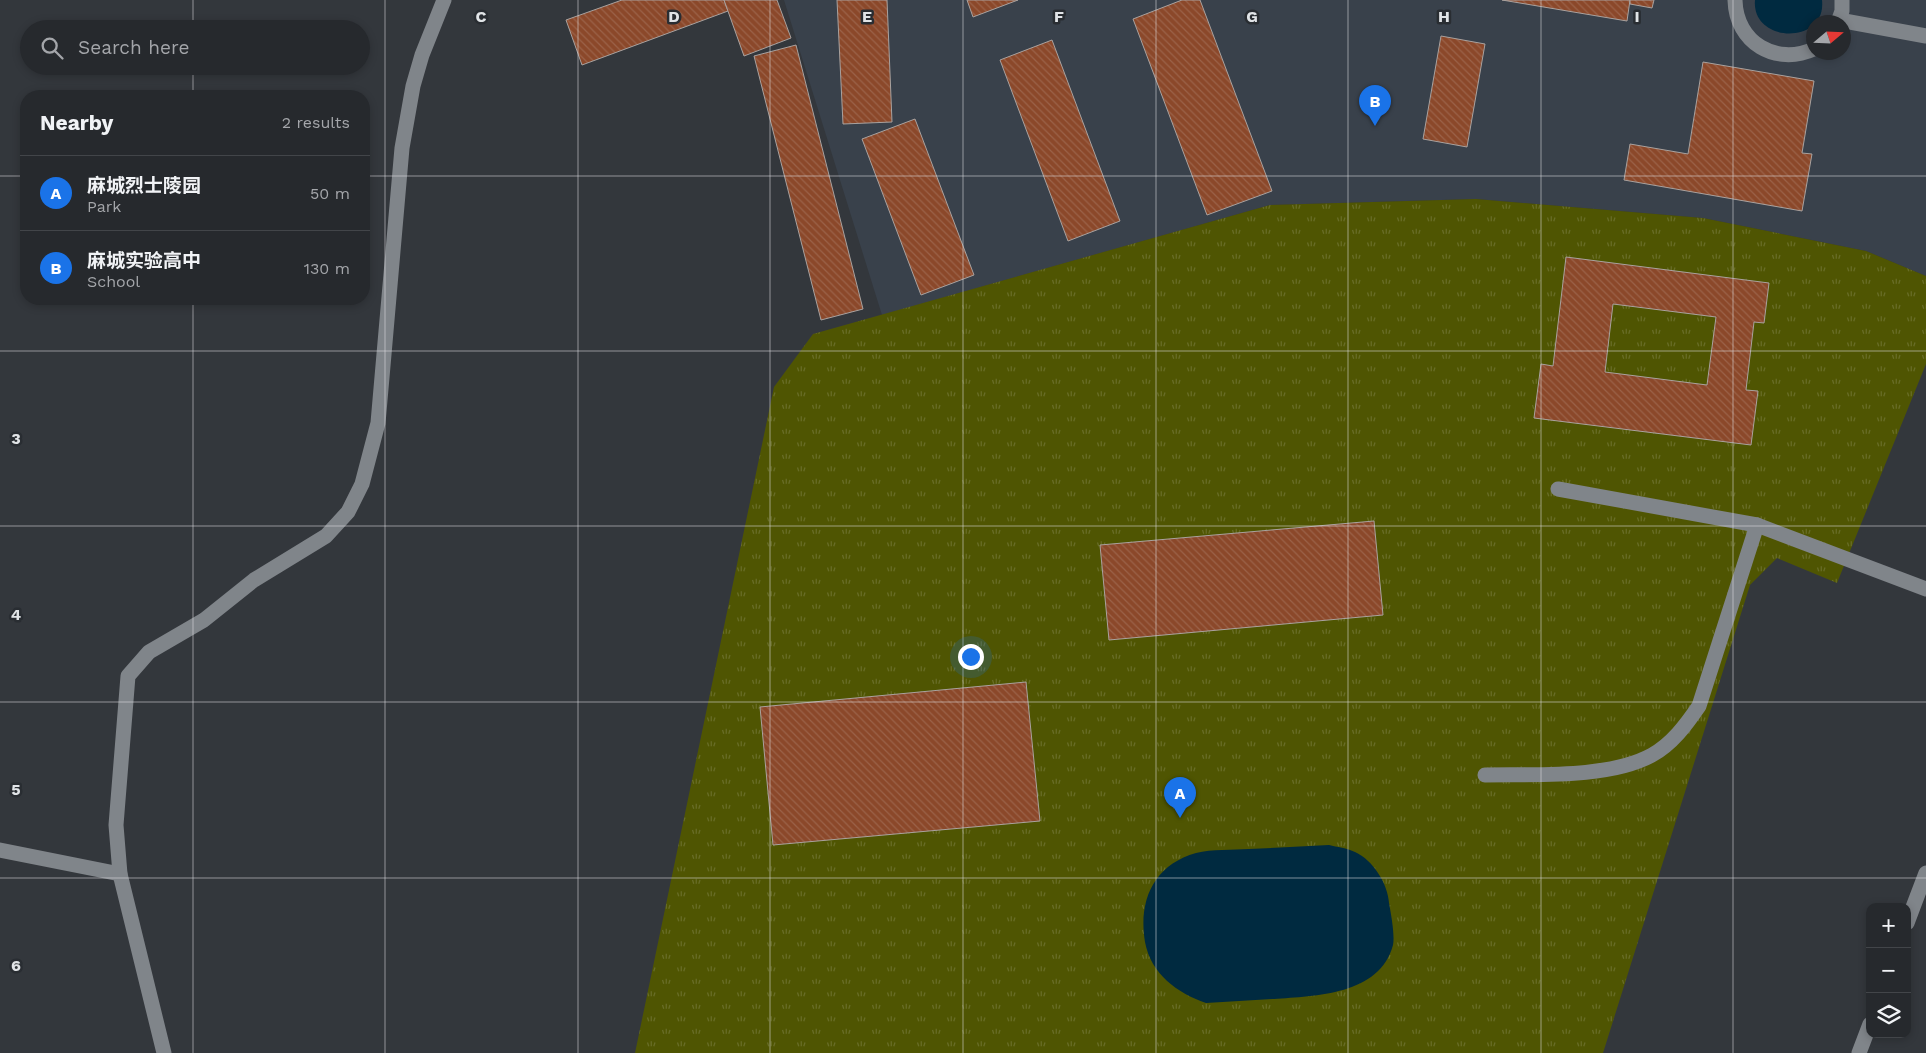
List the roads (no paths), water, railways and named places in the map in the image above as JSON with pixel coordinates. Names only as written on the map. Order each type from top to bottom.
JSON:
[{"type":"street","points":[[164,1053],[120,874],[116,826],[128,676],[149,652],[204,620],[254,580],[326,536],[348,512],[362,484],[378,423],[402,148],[413,86],[422,55],[444,0]]},
{"type":"street","points":[[1735,0],[1735,12],[1744,32],[1759,47],[1779,55],[1800,54],[1806,51]]},
{"type":"street","points":[[1840,15],[1842,0]]},
{"type":"street","points":[[1851,23],[1926,36]]},
{"type":"street","points":[[1558,489],[1757,525],[1926,589]]},
{"type":"street","points":[[1485,775],[1582,773],[1632,764],[1652,755],[1671,741],[1687,724],[1699,706],[1757,525]]},
{"type":"street","points":[[0,850],[120,874]]},
{"type":"street","points":[[1911,913],[1926,873]]},
{"type":"street","points":[[1859,1053],[1866,1035]]},
{"type":"water","points":[[1755,0],[1822,0],[1820,15],[1806,15],[1806,29],[1802,31],[1789,33],[1776,31],[1764,25],[1757,14]]},
{"type":"water","points":[[1329,845],[1355,852],[1362,856],[1378,873],[1386,888],[1394,936],[1393,945],[1386,962],[1375,974],[1344,990],[1326,994],[1206,1003],[1185,994],[1159,973],[1148,953],[1145,942],[1144,912],[1152,886],[1169,866],[1196,853],[1209,851]]},
{"type":"place","name":"麻城实验高中","points":[[1375,126]]},
{"type":"place","name":"麻城烈士陵园","points":[[1180,818]]}]
